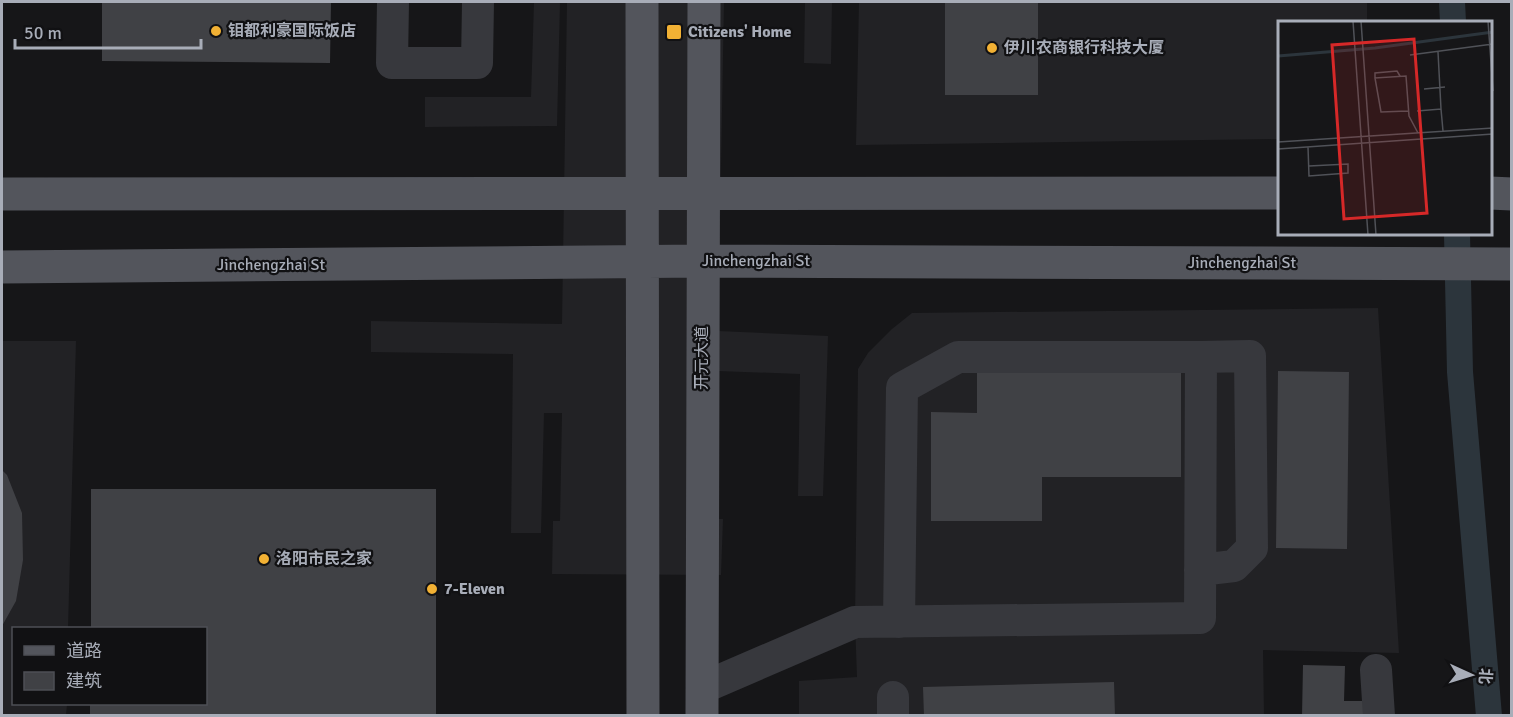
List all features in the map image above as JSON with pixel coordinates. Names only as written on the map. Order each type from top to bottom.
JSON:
[{"type":"main road","points":[[642,2],[643,716]]},
{"type":"main road","name":"开元大道","points":[[702,702],[704,2]]},
{"type":"main road","points":[[2,194],[1278,193]]},
{"type":"main road","points":[[1492,194],[1512,194]]},
{"type":"main road","name":"Jinchengzhai St","points":[[2,267],[702,261],[1499,264]]},
{"type":"lane","points":[[393,2],[392,63],[477,63],[477,2]]},
{"type":"lane","points":[[899,622],[902,388],[958,357],[1250,356],[1252,548],[1234,566],[1200,570]]},
{"type":"lane","points":[[702,702],[855,622],[1200,618],[1201,357]]},
{"type":"lane","points":[[1376,670],[1379,716]]},
{"type":"shaded area","points":[[534,2],[560,2],[557,126],[425,127],[425,97],[531,97]]},
{"type":"shaded area","points":[[567,2],[724,2],[718,331],[828,336],[823,496],[798,496],[800,374],[718,371],[718,519],[723,519],[721,575],[552,574],[553,521],[560,521],[562,413],[544,413],[541,533],[511,533],[513,354],[371,352],[371,321],[562,324]]},
{"type":"shaded area","points":[[805,2],[832,2],[831,64],[804,63]]},
{"type":"shaded area","points":[[859,2],[1367,2],[1367,21],[1278,21],[1278,139],[856,145]]},
{"type":"shaded area","points":[[1378,308],[1399,653],[1263,650],[1264,715],[799,716],[799,681],[857,677],[855,622],[858,369],[868,353],[912,313]]},
{"type":"shaded area","points":[[2,341],[76,341],[68,627],[12,627],[12,705],[67,705],[66,715],[2,715]]},
{"type":"building","name":"钼都利豪国际饭店","points":[[102,2],[331,2],[330,63],[102,61]]},
{"type":"building","name":"伊川农商银行科技大厦","points":[[945,2],[1038,2],[1038,95],[945,95]]},
{"type":"building","points":[[977,369],[1181,370],[1181,477],[1042,477],[1042,521],[931,521],[931,412],[977,413]]},
{"type":"building","points":[[1278,371],[1349,372],[1347,549],[1276,548]]},
{"type":"building","points":[[2,470],[7,475],[22,513],[23,560],[16,601],[2,626]]},
{"type":"building","name":"洛阳市民之家","points":[[91,489],[436,489],[436,716],[90,716],[90,705],[207,705],[207,627],[91,627]]},
{"type":"building","points":[[1303,665],[1345,666],[1344,701],[1370,701],[1369,716],[1302,716]]},
{"type":"building","points":[[1114,682],[1115,716],[924,716],[923,687]]},
{"type":"waterway","points":[[1452,2],[1453,21]]},
{"type":"waterway","points":[[1457,236],[1460,372],[1489,716]]},
{"type":"place","name":"钼都利豪国际饭店","points":[[216,31]]},
{"type":"place","name":"Citizens' Home","points":[[674,32]]},
{"type":"place","name":"伊川农商银行科技大厦","points":[[992,48]]},
{"type":"place","name":"洛阳市民之家","points":[[264,559]]},
{"type":"place","name":"7-Eleven","points":[[432,589]]}]
